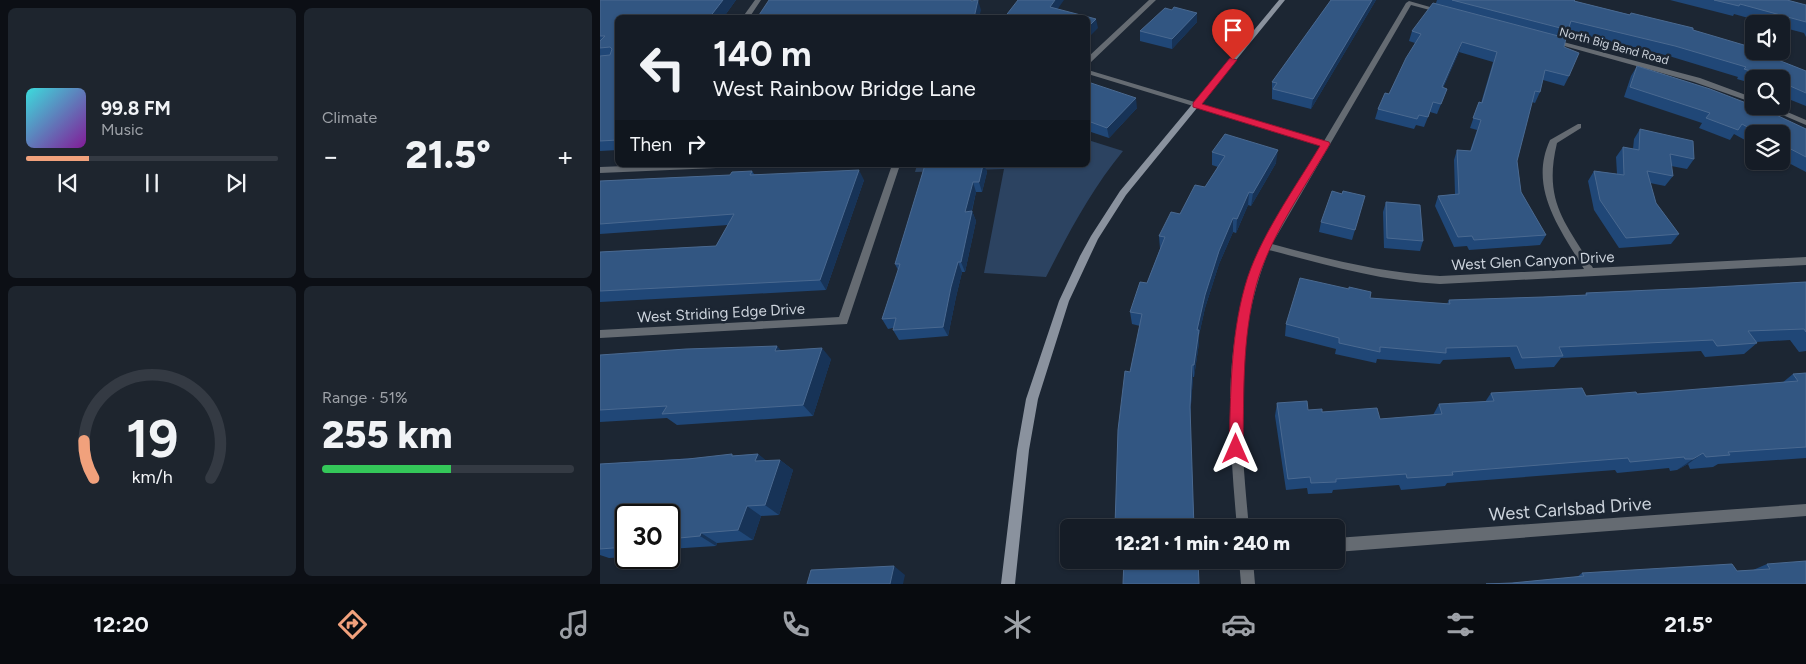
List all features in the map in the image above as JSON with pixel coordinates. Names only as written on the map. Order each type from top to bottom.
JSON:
[{"type":"street","points":[[747,15],[758,0]]},
{"type":"street","points":[[1090,58],[1153,0]]},
{"type":"street","points":[[1008,584],[1022,450],[1032,399],[1064,301],[1094,238],[1124,193],[1282,0]]},
{"type":"street","points":[[1242,519],[1236,449],[1239,347],[1251,285],[1266,246],[1409,3],[1448,13]]},
{"type":"street","name":"North Big Bend Road","points":[[1544,39],[1697,80],[1745,98]]},
{"type":"street","points":[[1090,73],[1326,144]]},
{"type":"street","points":[[1786,115],[1806,124]]},
{"type":"street","points":[[1578,126],[1553,142],[1547,178],[1554,207],[1592,273]]},
{"type":"street","points":[[600,170],[670,167]]},
{"type":"street","name":"West Striding Edge Drive","points":[[600,334],[843,321],[895,167]]},
{"type":"street","name":"West Glen Canyon Drive","points":[[1266,246],[1372,274],[1418,280],[1592,273],[1806,261]]},
{"type":"street","name":"West Carlsbad Drive","points":[[1345,544],[1806,510]]},
{"type":"street","points":[[1247,569],[1248,584]]},
{"type":"shaded area","points":[[1090,141],[1123,151],[1091,196],[1046,277],[984,273],[1004,169],[915,172],[916,167],[1090,167]]},
{"type":"building","points":[[600,0],[723,0],[711,15],[615,15],[615,140],[600,141],[600,56],[610,55],[612,49],[610,47],[600,48],[600,41],[605,36],[600,36]]},
{"type":"building","points":[[769,0],[978,0],[975,15],[759,15]]},
{"type":"building","points":[[1018,0],[1055,0],[1050,7],[1081,15],[1006,15]]},
{"type":"building","points":[[1331,0],[1372,0],[1313,99],[1273,89],[1277,83],[1272,82]]},
{"type":"building","points":[[1452,0],[1575,0],[1630,15],[1631,13],[1693,28],[1693,30],[1745,45],[1745,60],[1778,60],[1806,71],[1806,93],[1790,86],[1790,70],[1747,70],[1744,69],[1746,67],[1675,46],[1571,21],[1568,30]]},
{"type":"building","points":[[1714,0],[1787,0],[1806,5],[1806,22],[1790,18],[1790,15],[1780,15],[1740,4],[1739,6]]},
{"type":"building","points":[[1433,3],[1566,38],[1564,47],[1579,53],[1569,76],[1545,70],[1540,92],[1535,91],[1517,161],[1521,192],[1546,235],[1474,240],[1472,236],[1458,237],[1438,196],[1459,194],[1457,150],[1471,151],[1481,120],[1473,118],[1479,102],[1482,103],[1497,52],[1462,42],[1442,87],[1447,89],[1441,104],[1433,102],[1428,117],[1419,115],[1417,119],[1378,109],[1385,93],[1389,94],[1406,58],[1421,34],[1412,31]]},
{"type":"building","points":[[1174,7],[1197,13],[1172,39],[1140,31],[1165,8],[1172,10]]},
{"type":"building","points":[[1090,17],[1096,19],[1090,25]]},
{"type":"building","points":[[1637,66],[1710,89],[1745,103],[1745,115],[1776,115],[1806,129],[1806,157],[1790,149],[1790,125],[1745,126],[1742,124],[1738,130],[1706,118],[1710,113],[1630,87]]},
{"type":"building","points":[[1090,83],[1136,98],[1107,128],[1090,122]]},
{"type":"building","points":[[1640,129],[1693,141],[1694,159],[1670,154],[1673,176],[1647,171],[1656,203],[1679,234],[1626,238],[1600,200],[1594,171],[1624,175],[1623,147],[1639,150]]},
{"type":"building","points":[[1225,134],[1278,150],[1253,193],[1249,192],[1237,219],[1233,218],[1219,251],[1205,295],[1197,330],[1199,330],[1194,365],[1192,365],[1190,407],[1194,519],[1115,519],[1118,430],[1125,371],[1130,372],[1142,314],[1130,312],[1140,282],[1147,283],[1165,237],[1159,236],[1171,212],[1180,214],[1195,185],[1205,187],[1225,156],[1212,152]]},
{"type":"building","points":[[924,167],[983,167],[979,182],[973,182],[965,212],[972,211],[961,262],[958,262],[951,287],[943,327],[893,330],[896,318],[882,319],[900,264],[895,264]]},
{"type":"building","points":[[859,170],[820,280],[600,291],[600,252],[716,246],[734,214],[600,224],[600,181],[730,175],[732,172],[752,171],[750,175]]},
{"type":"building","points":[[1332,191],[1342,194],[1343,191],[1365,196],[1355,230],[1321,222]]},
{"type":"building","points":[[1386,202],[1420,205],[1423,241],[1387,238]]},
{"type":"building","points":[[1300,278],[1371,292],[1370,298],[1450,304],[1449,300],[1587,295],[1586,293],[1806,282],[1806,332],[1804,329],[1748,331],[1757,343],[1717,346],[1713,340],[1559,347],[1563,356],[1522,358],[1517,346],[1446,348],[1446,353],[1380,347],[1380,352],[1339,343],[1339,338],[1286,324]]},
{"type":"building","points":[[777,346],[775,351],[822,348],[803,405],[662,414],[667,406],[600,410],[600,355],[686,349]]},
{"type":"building","points":[[1806,373],[1806,447],[1728,452],[1730,455],[1706,457],[1703,453],[1693,459],[1685,459],[1684,457],[1630,462],[1628,458],[1452,472],[1453,475],[1407,478],[1406,474],[1336,479],[1336,482],[1311,483],[1310,477],[1288,479],[1277,403],[1307,401],[1308,410],[1322,409],[1322,412],[1377,408],[1380,419],[1442,414],[1439,404],[1494,401],[1491,393],[1582,388],[1586,396],[1636,392],[1637,394],[1798,381],[1793,374]]},
{"type":"building","points":[[732,454],[732,456],[758,454],[755,461],[780,460],[765,505],[747,506],[738,530],[701,533],[700,536],[680,538],[680,504],[615,504],[615,548],[600,549],[600,464],[688,459]]},
{"type":"building","points":[[1806,561],[1806,584],[1486,584],[1584,576],[1582,573],[1732,564],[1737,571],[1770,569],[1767,564]]},
{"type":"building","points":[[894,566],[890,584],[807,584],[811,570]]},
{"type":"building","points":[[1124,569],[1198,569],[1199,584],[1123,584]]},
{"type":"route","points":[[1233,60],[1196,105],[1326,144],[1266,246],[1251,285],[1239,347],[1236,449]]}]
